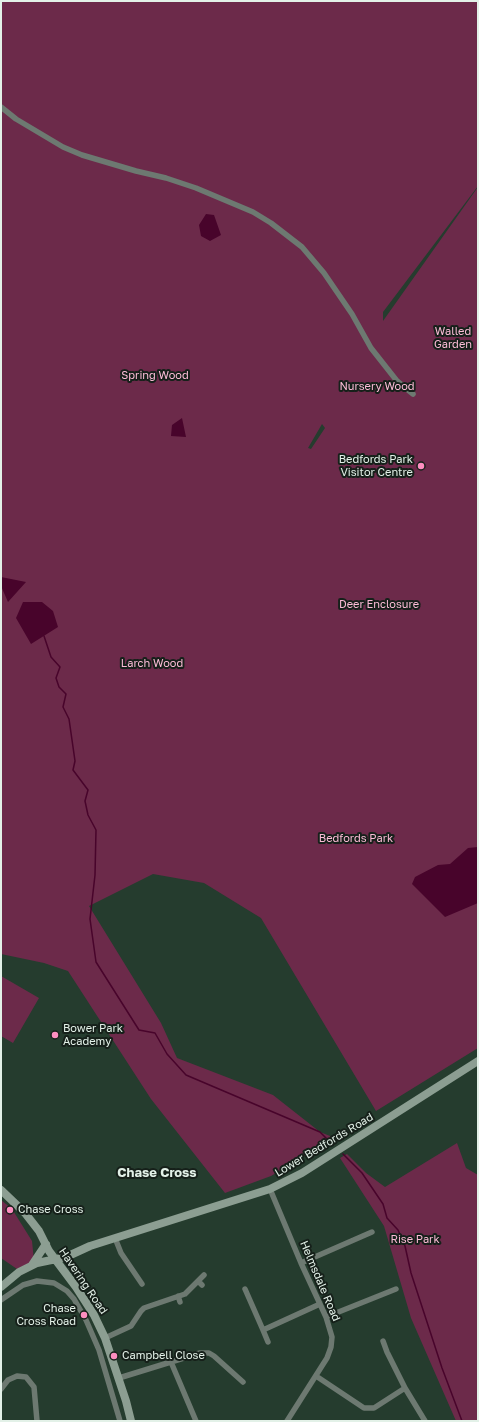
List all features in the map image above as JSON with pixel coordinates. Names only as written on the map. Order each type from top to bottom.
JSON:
[{"type":"street","points":[[1,107],[16,119],[63,147],[82,155],[166,178],[196,188],[253,212],[271,223],[302,247],[324,273],[352,314],[372,348],[398,381],[413,394]]},
{"type":"street","name":"Lower Bedfords Road","points":[[55,1260],[66,1257],[90,1246],[270,1189],[302,1173],[478,1061]]},
{"type":"street","name":"Helmsdale Road","points":[[270,1189],[301,1263],[326,1317],[332,1337],[331,1347],[327,1358],[288,1421]]},
{"type":"street","name":"Havering Road","points":[[1,1190],[25,1213],[39,1231],[55,1260],[76,1287],[94,1315],[105,1338],[119,1378],[131,1421]]},
{"type":"street","points":[[301,1263],[372,1232]]},
{"type":"street","points":[[115,1238],[120,1253],[142,1284]]},
{"type":"street","points":[[32,1265],[46,1244]]},
{"type":"street","points":[[1,1287],[20,1272],[32,1265],[55,1260]]},
{"type":"street","points":[[105,1338],[131,1326],[140,1311],[144,1308],[185,1294],[200,1283],[204,1275]]},
{"type":"street","points":[[1,1300],[17,1288],[29,1282],[37,1281],[54,1283],[67,1291],[74,1299],[86,1320],[99,1350],[120,1421]]},
{"type":"street","points":[[245,1289],[268,1342]]},
{"type":"street","points":[[326,1317],[396,1289]]},
{"type":"street","points":[[178,1296],[180,1302]]},
{"type":"street","points":[[263,1330],[320,1304]]},
{"type":"street","points":[[383,1341],[387,1352],[425,1421]]},
{"type":"street","points":[[119,1378],[200,1353],[209,1353],[243,1382]]},
{"type":"street","points":[[171,1362],[196,1421]]},
{"type":"street","points":[[1,1389],[8,1380],[17,1376],[26,1377],[34,1387],[37,1421]]},
{"type":"street","points":[[316,1376],[364,1408],[374,1408],[406,1388]]},
{"type":"green space","points":[[1,1],[478,1],[478,186],[383,312],[383,321],[478,187],[478,1048],[376,1111],[261,918],[204,883],[153,874],[89,906],[161,1023],[177,1058],[273,1095],[320,1132],[335,1138],[271,1176],[225,1193],[151,1099],[68,971],[44,963],[1,954]],"holes":[[[322,424],[325,428],[311,449],[308,448]]]},
{"type":"green space","points":[[1,976],[39,998],[13,1043],[1,1036]]},
{"type":"green space","name":"Rise Park","points":[[457,1143],[466,1168],[478,1175],[478,1421],[456,1421],[411,1318],[384,1226],[340,1158],[347,1154],[366,1173],[385,1187]]},
{"type":"green space","points":[[1,1200],[12,1209],[32,1241],[34,1261],[17,1269],[1,1258]]},
{"type":"shaded area","points":[[206,214],[214,215],[221,235],[210,241],[201,236],[199,225]]},
{"type":"shaded area","points":[[182,418],[186,437],[171,436],[172,425]]},
{"type":"shaded area","points":[[1,577],[26,582],[8,602],[1,586]]},
{"type":"shaded area","points":[[23,602],[42,602],[53,611],[58,627],[31,644],[16,618]]},
{"type":"shaded area","points":[[478,847],[478,903],[445,917],[412,884],[415,877],[438,865],[450,864],[468,848]]},
{"type":"waterway","points":[[44,636],[51,657],[60,667],[56,678],[59,687],[66,694],[63,707],[69,719],[75,761],[73,770],[88,790],[85,801],[88,815],[96,830],[95,875],[90,919],[96,962],[139,1030],[155,1033],[167,1054],[186,1075],[320,1132],[333,1145]]},
{"type":"waterway","points":[[343,1154],[362,1173],[383,1204],[387,1218],[398,1230],[405,1246],[411,1273],[442,1368],[462,1421]]},
{"type":"place","name":"Bedfords Park Visitor Centre","points":[[421,466]]},
{"type":"place","name":"Bower Park Academy","points":[[55,1035]]},
{"type":"place","name":"Chase Cross","points":[[10,1210]]},
{"type":"place","name":"Chase Cross Road","points":[[84,1315]]},
{"type":"place","name":"Campbell Close","points":[[114,1356]]},
{"type":"district","name":"Chase Cross","points":[[157,1173]]},
{"type":"park label","name":"Walled Garden","points":[[453,338]]},
{"type":"park label","name":"Spring Wood","points":[[155,376]]},
{"type":"park label","name":"Nursery Wood","points":[[377,387]]},
{"type":"park label","name":"Deer Enclosure","points":[[379,605]]},
{"type":"park label","name":"Larch Wood","points":[[152,664]]},
{"type":"park label","name":"Bedfords Park","points":[[356,839]]}]
